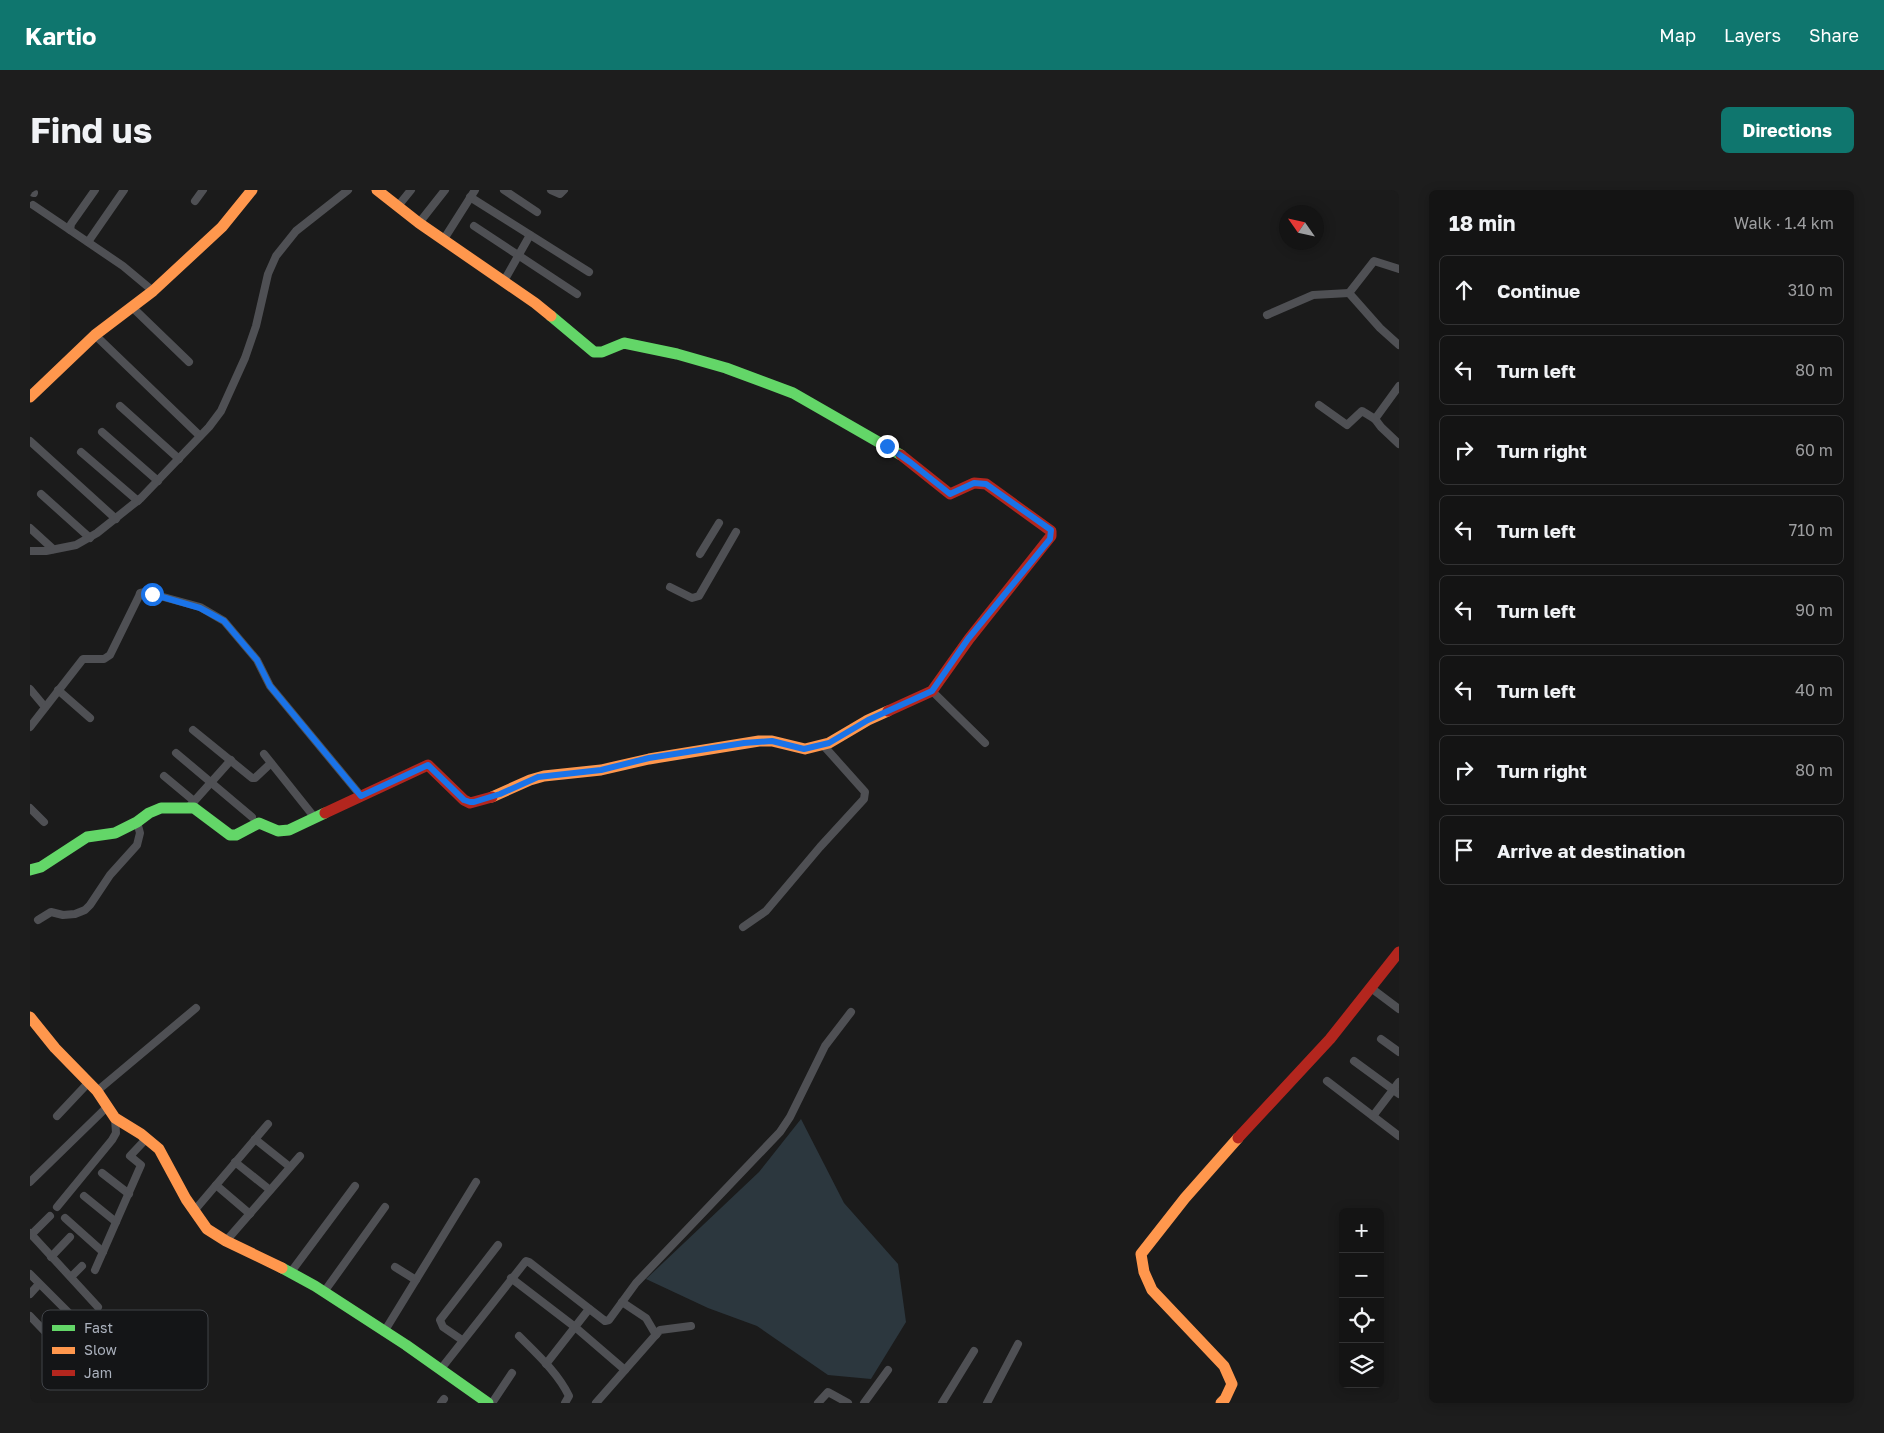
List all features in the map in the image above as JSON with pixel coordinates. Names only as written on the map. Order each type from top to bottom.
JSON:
[{"type":"street","points":[[70,230],[71,224],[95,190]]},
{"type":"street","points":[[88,242],[124,190]]},
{"type":"street","points":[[195,201],[203,190]]},
{"type":"street","points":[[30,397],[95,335],[153,291],[222,228],[252,190]]},
{"type":"street","points":[[30,551],[76,545],[90,538],[138,501],[200,436],[221,411],[245,358],[256,326],[271,266],[276,256],[296,231],[348,190]]},
{"type":"street","points":[[164,776],[199,811],[230,835],[236,835],[259,823],[283,832],[428,765],[464,800],[470,802],[500,794],[538,777],[601,770],[649,758],[744,743],[772,741],[804,749],[824,745],[868,720],[932,691],[968,639],[1050,539],[1051,530],[986,484],[974,483],[950,494],[887,446],[813,404],[772,384],[677,354],[624,342],[618,343],[600,353],[594,352],[535,303],[419,223],[377,190]]},
{"type":"street","points":[[398,206],[411,190]]},
{"type":"street","points":[[419,223],[446,190]]},
{"type":"street","points":[[504,190],[538,212]]},
{"type":"street","points":[[551,190],[559,194],[564,190]]},
{"type":"street","points":[[444,239],[472,193],[530,235],[589,272]]},
{"type":"street","points":[[33,205],[123,266],[153,291]]},
{"type":"street","points":[[474,226],[577,294]]},
{"type":"street","points":[[504,281],[530,235]]},
{"type":"street","points":[[1267,316],[1313,295],[1349,293],[1374,261],[1399,269]]},
{"type":"street","points":[[1349,293],[1380,328],[1399,345]]},
{"type":"street","points":[[132,307],[189,362]]},
{"type":"street","points":[[95,335],[200,436]]},
{"type":"street","points":[[1375,419],[1399,386]]},
{"type":"street","points":[[1319,405],[1347,425],[1361,412],[1375,419],[1399,444]]},
{"type":"street","points":[[120,406],[179,459]]},
{"type":"street","points":[[102,432],[158,481]]},
{"type":"street","points":[[30,441],[116,519]]},
{"type":"street","points":[[81,452],[138,501]]},
{"type":"street","points":[[41,494],[90,538]]},
{"type":"street","points":[[700,554],[719,523]]},
{"type":"street","points":[[30,528],[54,549]]},
{"type":"street","points":[[670,588],[692,598],[699,596],[736,532]]},
{"type":"street","points":[[30,727],[83,659],[104,659],[110,655],[140,593],[145,592],[194,605],[224,621],[257,660],[270,686],[361,796]]},
{"type":"street","points":[[30,689],[45,707]]},
{"type":"street","points":[[58,690],[90,718]]},
{"type":"street","points":[[932,691],[985,743]]},
{"type":"street","points":[[193,730],[252,778],[255,778],[271,763]]},
{"type":"street","points":[[743,927],[766,911],[820,847],[864,799],[865,792],[824,745]]},
{"type":"street","points":[[176,753],[252,817]]},
{"type":"street","points":[[264,754],[315,818]]},
{"type":"street","points":[[30,870],[41,867],[87,837],[115,833],[161,808],[192,804],[231,760]]},
{"type":"street","points":[[30,808],[44,822]]},
{"type":"street","points":[[38,920],[51,912],[63,915],[79,913],[90,905],[110,874],[137,845],[140,833],[137,822]]},
{"type":"street","points":[[1221,1403],[1232,1384],[1224,1366],[1152,1290],[1144,1272],[1142,1254],[1185,1198],[1330,1038],[1398,956]]},
{"type":"street","points":[[1371,988],[1399,1009]]},
{"type":"street","points":[[57,1116],[93,1086],[196,1008]]},
{"type":"street","points":[[440,1370],[524,1262],[529,1262],[589,1309],[606,1321],[609,1320],[641,1278],[780,1132],[790,1117],[825,1046],[851,1012]]},
{"type":"street","points":[[30,1017],[55,1048],[93,1086],[115,1118],[159,1149],[186,1199],[207,1229],[226,1241],[291,1272],[324,1292],[406,1345],[488,1403]]},
{"type":"street","points":[[1381,1039],[1399,1052]]},
{"type":"street","points":[[1354,1061],[1396,1092]]},
{"type":"street","points":[[1328,1082],[1399,1136]]},
{"type":"street","points":[[1373,1116],[1396,1092],[1399,1082]]},
{"type":"street","points":[[30,1182],[108,1106]]},
{"type":"street","points":[[57,1207],[112,1140],[116,1133],[115,1118]]},
{"type":"street","points":[[194,1211],[268,1124]]},
{"type":"street","points":[[95,1270],[141,1165],[130,1156],[146,1139]]},
{"type":"street","points":[[255,1139],[290,1167]]},
{"type":"street","points":[[226,1241],[300,1156]]},
{"type":"street","points":[[236,1162],[270,1190]]},
{"type":"street","points":[[102,1173],[129,1194]]},
{"type":"street","points":[[384,1332],[476,1182]]},
{"type":"street","points":[[216,1185],[250,1214]]},
{"type":"street","points":[[291,1272],[346,1201],[355,1186]]},
{"type":"street","points":[[84,1196],[116,1222]]},
{"type":"street","points":[[324,1292],[385,1208]]},
{"type":"street","points":[[50,1216],[31,1234],[98,1307]]},
{"type":"street","points":[[65,1218],[103,1252]]},
{"type":"street","points":[[52,1257],[70,1237]]},
{"type":"street","points":[[462,1340],[443,1327],[440,1320],[498,1245]]},
{"type":"street","points":[[71,1278],[82,1266]]},
{"type":"street","points":[[396,1267],[416,1280]]},
{"type":"street","points":[[30,1274],[66,1310]]},
{"type":"street","points":[[512,1278],[626,1370]]},
{"type":"street","points":[[30,1294],[39,1284]]},
{"type":"street","points":[[622,1302],[646,1318],[656,1335]]},
{"type":"street","points":[[546,1364],[589,1309]]},
{"type":"street","points":[[30,1316],[42,1328]]},
{"type":"street","points":[[596,1403],[663,1329],[691,1326]]},
{"type":"street","points":[[519,1336],[546,1364],[569,1395],[565,1403]]},
{"type":"street","points":[[987,1403],[1018,1344]]},
{"type":"street","points":[[942,1403],[974,1351]]},
{"type":"street","points":[[864,1403],[888,1370]]},
{"type":"street","points":[[492,1403],[512,1373]]},
{"type":"street","points":[[819,1403],[828,1392],[848,1403]]},
{"type":"shaded area","points":[[801,1119],[844,1203],[898,1264],[906,1322],[871,1379],[828,1375],[757,1326],[708,1308],[646,1279],[759,1172]]},
{"type":"traffic: fast","points":[[551,316],[594,352],[602,352],[624,343],[677,354],[726,368],[793,393],[901,455]]},
{"type":"traffic: fast","points":[[30,870],[41,867],[87,837],[115,833],[161,808],[194,808],[230,835],[236,835],[259,823],[278,831],[289,830],[325,813]]},
{"type":"traffic: fast","points":[[282,1268],[315,1286],[406,1345],[488,1403]]},
{"type":"traffic: slow","points":[[30,397],[95,335],[153,291],[222,227],[252,190]]},
{"type":"traffic: slow","points":[[377,190],[419,223],[551,316]]},
{"type":"traffic: slow","points":[[492,797],[530,780],[544,776],[601,770],[649,759],[759,741],[772,741],[805,749],[829,743],[868,720],[888,711]]},
{"type":"traffic: slow","points":[[30,1017],[55,1048],[97,1091],[115,1118],[141,1134],[159,1149],[186,1199],[207,1229],[226,1241],[282,1268]]},
{"type":"traffic: slow","points":[[1221,1403],[1232,1384],[1224,1366],[1152,1290],[1144,1272],[1141,1254],[1185,1198],[1238,1138]]},
{"type":"traffic: jam","points":[[888,711],[932,691],[969,639],[1051,536],[1051,531],[986,484],[974,483],[950,494],[901,455]]},
{"type":"traffic: jam","points":[[325,813],[428,765],[464,800],[470,803],[492,797]]},
{"type":"traffic: jam","points":[[1238,1138],[1330,1039],[1399,952]]},
{"type":"route","points":[[152,594],[200,608],[224,621],[257,660],[270,686],[361,796],[428,765],[464,800],[474,802],[500,794],[538,777],[601,770],[649,758],[759,741],[772,741],[800,749],[818,747],[846,734],[868,720],[932,691],[968,639],[1013,586],[1050,539],[1052,533],[1051,530],[986,484],[974,483],[950,494],[887,446]]}]
